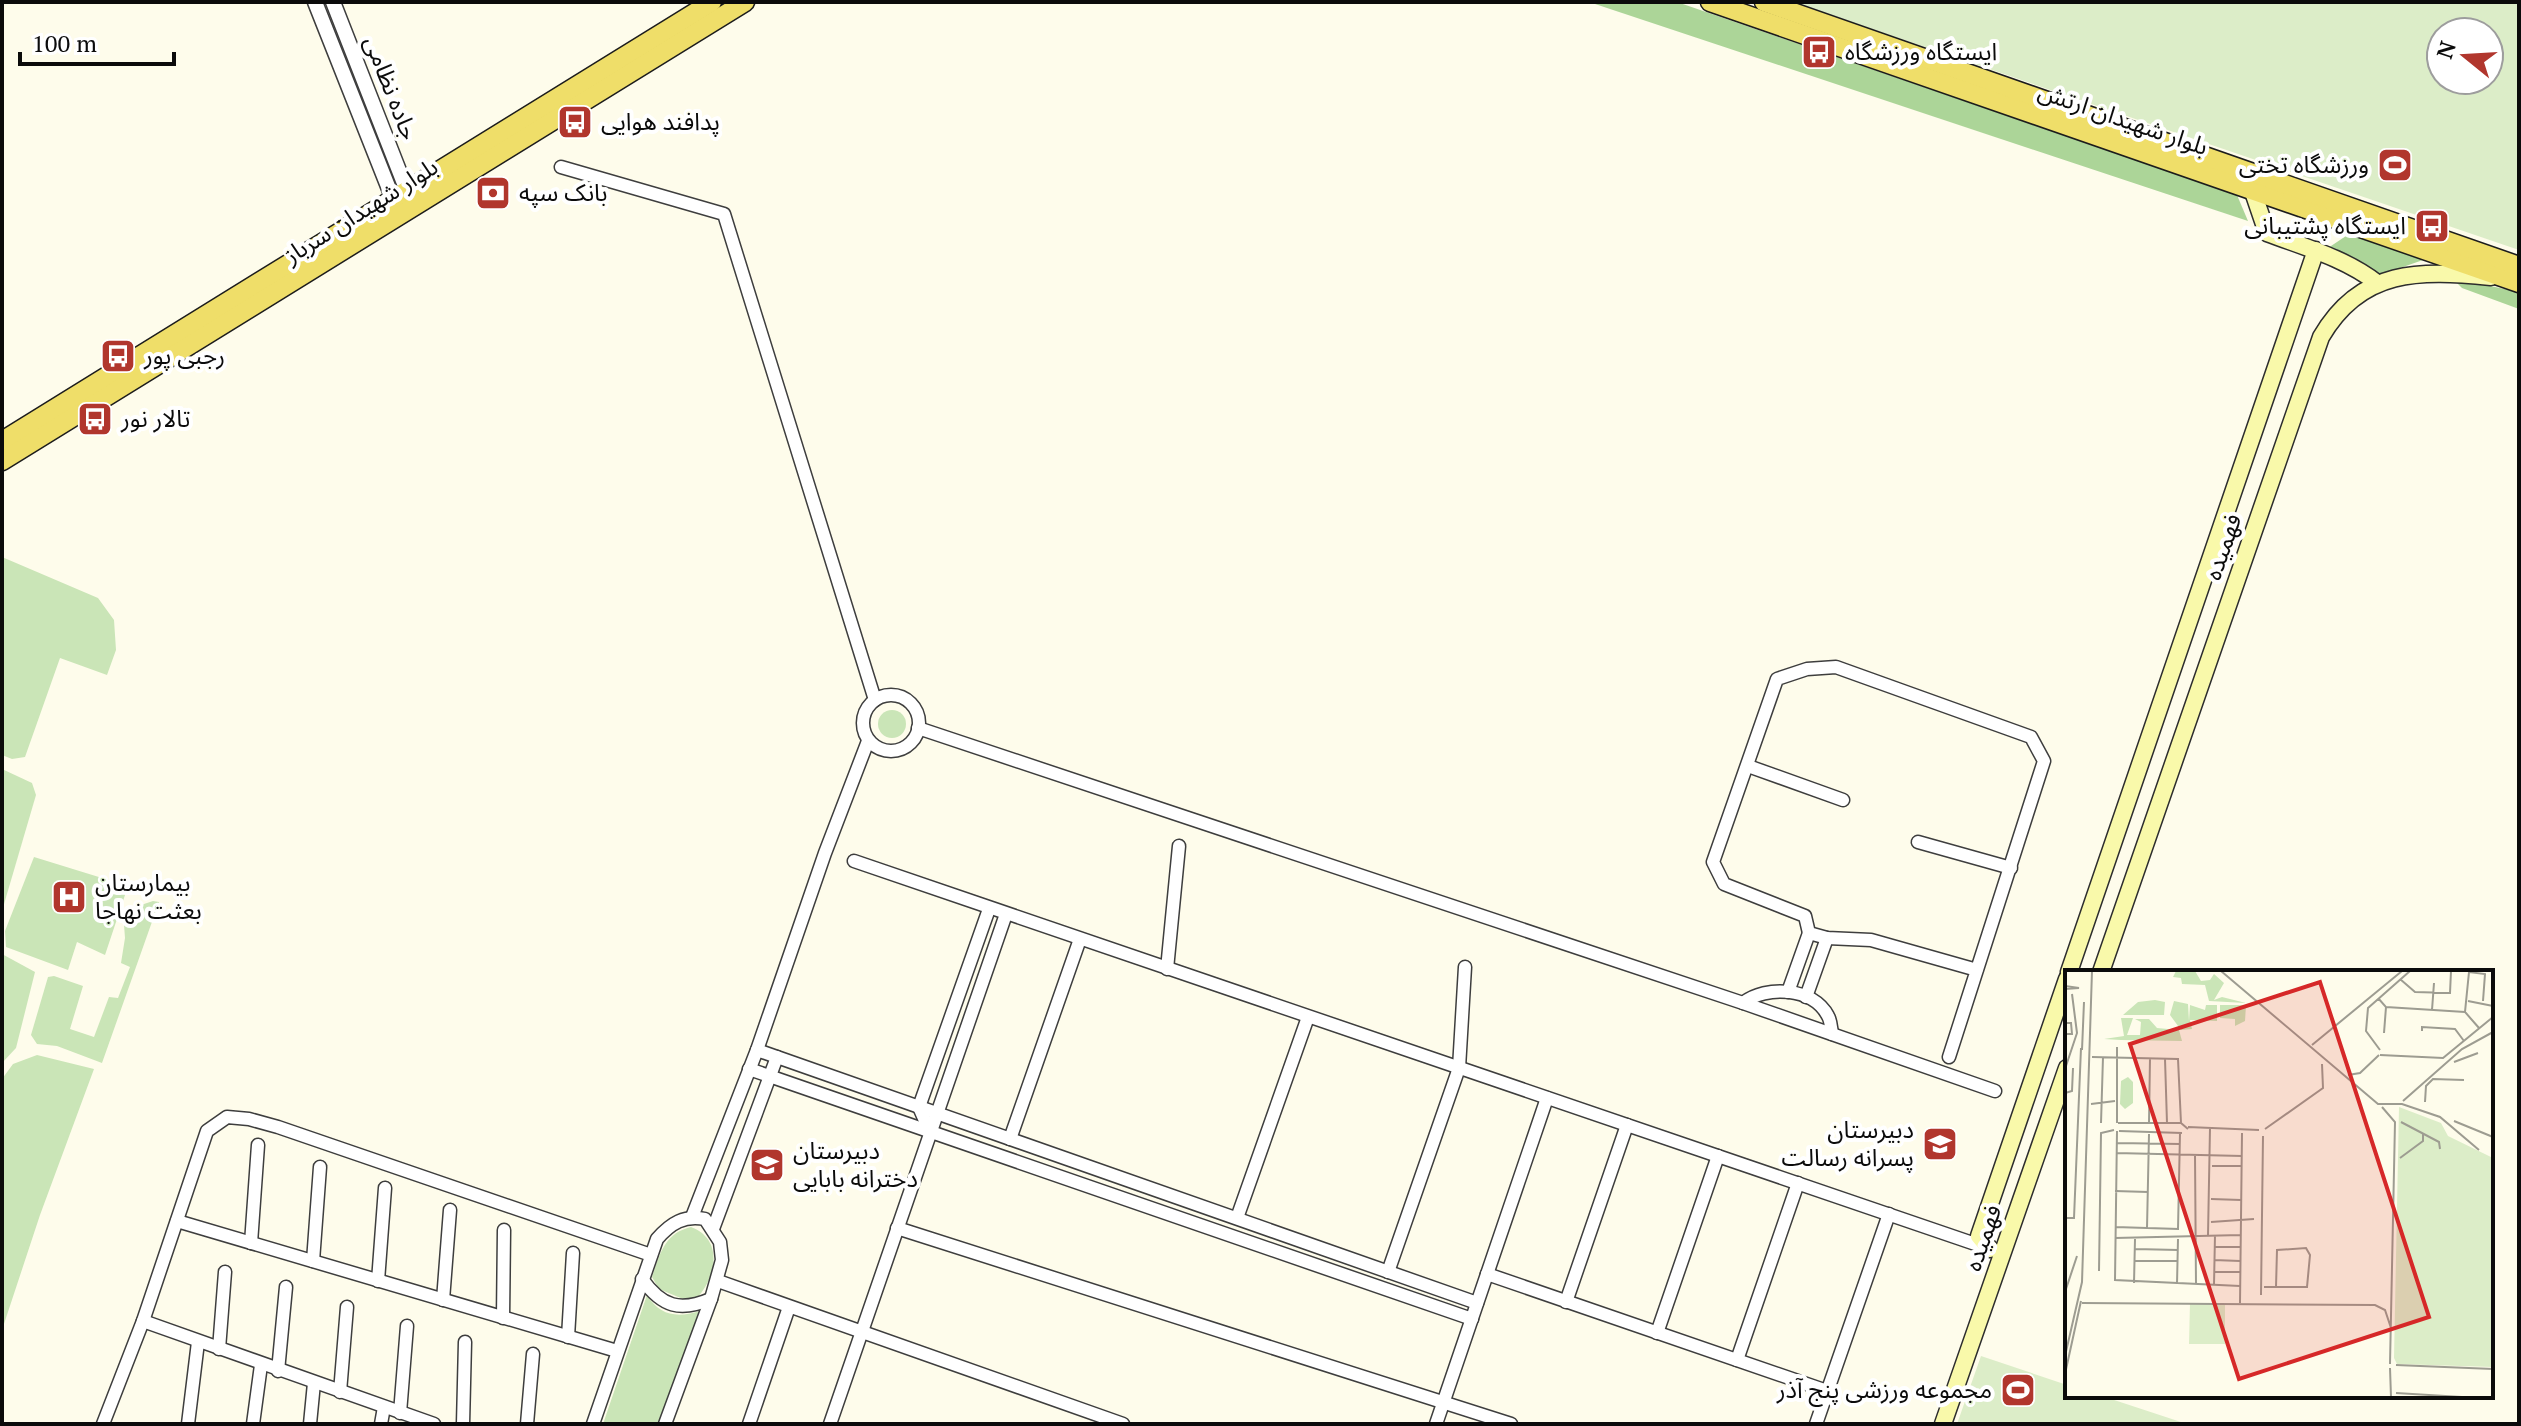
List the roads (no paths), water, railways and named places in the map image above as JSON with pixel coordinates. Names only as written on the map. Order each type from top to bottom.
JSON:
[{"type":"main road","name":"بلوار شهیدان سرباز","points":[[2,441],[400,195],[693,8],[712,2]]},
{"type":"main road","name":"بلوار شهیدان سرباز","points":[[2,461],[745,2]]},
{"type":"main road","name":"بلوار شهیدان ارتش","points":[[1710,2],[2515,276]]},
{"type":"main road","name":"بلوار شهیدان ارتش","points":[[1764,2],[2515,276]]},
{"type":"main road","points":[[2252,189],[2267,233],[2316,250],[2377,283]]},
{"type":"main road","name":"فهمیده","points":[[2070,970],[2316,250]]},
{"type":"main road","name":"فهمیده","points":[[2102,970],[2321,337],[2357,294],[2377,283],[2412,274],[2515,276]]},
{"type":"main road","name":"فهمیده","points":[[1996,1251],[1979,1236],[2065,985]]},
{"type":"main road","name":"فهمیده","points":[[1943,1424],[1996,1251],[2065,1073]]},
{"type":"street","points":[[315,2],[400,195]]},
{"type":"street","name":"جاده نظامی","points":[[333,2],[400,195]]},
{"type":"street","points":[[561,167],[724,214],[875,700]]},
{"type":"street","points":[[1788,992],[1809,933],[1805,916],[1724,884],[1713,862],[1777,679],[1807,669],[1836,667],[2000,723],[2031,737],[2044,761],[1949,1057]]},
{"type":"street","points":[[892,695],[910,702],[915,710],[918,728],[909,744],[893,751],[875,747],[868,741],[862,723],[864,714],[875,700],[892,695]]},
{"type":"street","points":[[918,728],[1743,1003],[1995,1091]]},
{"type":"street","points":[[692,1217],[757,1050],[825,853],[868,741]]},
{"type":"street","points":[[1748,766],[1843,800]]},
{"type":"street","points":[[1918,842],[2011,868]]},
{"type":"street","points":[[1167,969],[1179,846]]},
{"type":"street","points":[[854,861],[1996,1251]]},
{"type":"street","points":[[930,1132],[919,1107],[989,909]]},
{"type":"street","points":[[830,1424],[1006,914]]},
{"type":"street","points":[[1809,933],[1827,938],[1871,940],[1977,970]]},
{"type":"street","points":[[1806,997],[1827,938]]},
{"type":"street","points":[[1010,1139],[1080,939]]},
{"type":"street","points":[[1388,1272],[1459,1068],[1465,967]]},
{"type":"street","points":[[1743,1003],[1754,995],[1788,992],[1806,997],[1829,1017],[1832,1034]]},
{"type":"street","points":[[1237,1218],[1308,1017]]},
{"type":"street","points":[[757,1050],[1477,1303]]},
{"type":"street","points":[[713,1229],[777,1057]]},
{"type":"street","points":[[749,1069],[1472,1319]]},
{"type":"street","points":[[1436,1424],[1547,1098]]},
{"type":"street","points":[[103,1424],[143,1321],[207,1131],[227,1117],[278,1127],[651,1255]]},
{"type":"street","points":[[1566,1302],[1627,1125]]},
{"type":"street","points":[[251,1243],[258,1145]]},
{"type":"street","points":[[1657,1333],[1718,1156]]},
{"type":"street","points":[[313,1261],[320,1167]]},
{"type":"street","points":[[1737,1360],[1798,1183]]},
{"type":"street","points":[[378,1281],[385,1188]]},
{"type":"street","points":[[443,1300],[450,1210]]},
{"type":"street","points":[[1816,1424],[1889,1214]]},
{"type":"street","points":[[593,1424],[657,1239],[678,1221],[692,1217],[705,1219],[720,1242],[722,1260],[718,1281],[665,1424]]},
{"type":"street","points":[[177,1221],[617,1351]]},
{"type":"street","points":[[897,1228],[1511,1424]]},
{"type":"street","points":[[503,1318],[504,1230]]},
{"type":"street","points":[[568,1337],[573,1253]]},
{"type":"street","points":[[219,1349],[225,1272]]},
{"type":"street","points":[[1487,1274],[1827,1391]]},
{"type":"street","points":[[642,1279],[659,1299],[668,1303],[693,1307],[711,1299]]},
{"type":"street","points":[[718,1281],[1123,1424]]},
{"type":"street","points":[[278,1371],[286,1287]]},
{"type":"street","points":[[340,1392],[347,1307]]},
{"type":"street","points":[[749,1424],[789,1307]]},
{"type":"street","points":[[143,1321],[434,1424]]},
{"type":"street","points":[[400,1413],[407,1326]]},
{"type":"street","points":[[188,1424],[198,1342]]},
{"type":"street","points":[[463,1424],[465,1342]]},
{"type":"street","points":[[527,1424],[533,1354]]},
{"type":"street","points":[[253,1424],[261,1365]]},
{"type":"street","points":[[310,1424],[314,1383]]},
{"type":"street","points":[[381,1424],[384,1407]]},
{"type":"place","name":"ایستگاه ورزشگاه","points":[[1819,52]]},
{"type":"place","name":"پدافند هوایی","points":[[575,122]]},
{"type":"place","name":"ورزشگاه تختی","points":[[2395,165]]},
{"type":"place","name":"بانک سپه","points":[[493,193]]},
{"type":"place","name":"ایستگاه پشتیبانی","points":[[2432,226]]},
{"type":"place","name":"رجبی پور","points":[[118,356]]},
{"type":"place","name":"تالار نور","points":[[95,419]]},
{"type":"place","name":"بیمارستان بعثت نهاجا","points":[[69,897]]},
{"type":"place","name":"دبیرستان پسرانه رسالت","points":[[1940,1144]]},
{"type":"place","name":"دبیرستان دخترانه بابایی","points":[[767,1165]]},
{"type":"place","name":"مجموعه ورزشی پنج آذر","points":[[2018,1390]]}]
